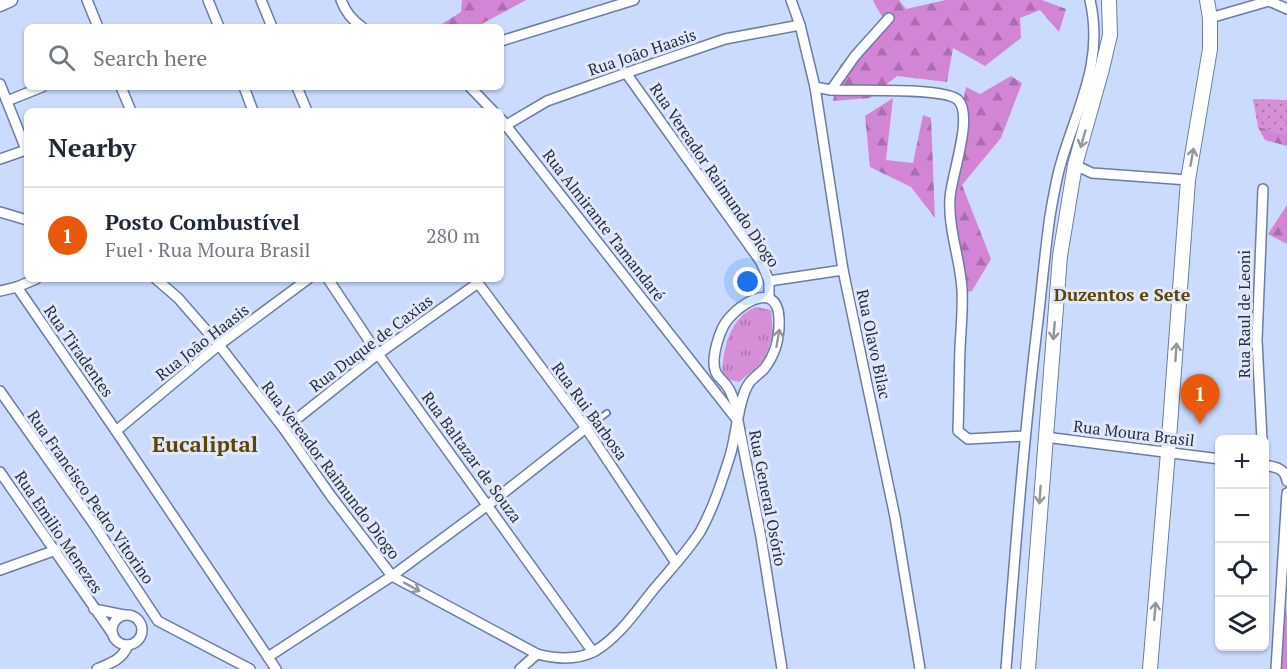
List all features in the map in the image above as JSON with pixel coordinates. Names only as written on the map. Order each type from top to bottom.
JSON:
[{"type":"main road","points":[[1028,669],[1060,256],[1075,165],[1110,35],[1109,0]]},
{"type":"main road","points":[[1150,669],[1188,180],[1210,49],[1210,18],[1207,0]]},
{"type":"street","points":[[0,5],[11,0]]},
{"type":"street","points":[[87,0],[97,24]]},
{"type":"street","points":[[208,0],[218,24]]},
{"type":"street","points":[[261,0],[271,24]]},
{"type":"street","points":[[341,0],[359,24]]},
{"type":"street","points":[[504,40],[634,0]]},
{"type":"street","name":"Rua Olavo Bilac","points":[[791,0],[816,87],[843,270],[895,517],[920,669]]},
{"type":"street","points":[[1006,669],[1024,436],[1054,194],[1092,66],[1095,40],[1090,0]]},
{"type":"street","points":[[1210,18],[1269,0],[1287,9]]},
{"type":"street","points":[[831,90],[855,56],[889,18]]},
{"type":"street","name":"Rua João Haasis","points":[[504,123],[547,101],[725,39],[800,25]]},
{"type":"street","name":"Rua Vereador Raimundo Diogo","points":[[159,282],[178,298],[219,345],[392,576],[537,654],[553,658],[572,657],[593,652],[620,630],[699,532],[731,454],[748,384],[774,355],[778,343],[779,311],[776,303],[769,298],[769,281],[761,262],[626,73]]},
{"type":"street","points":[[0,84],[24,146]]},
{"type":"street","points":[[816,87],[831,90],[933,92],[950,95],[959,100],[962,108],[961,142],[950,196],[950,221],[962,285],[963,307],[958,431],[968,439],[1024,436]]},
{"type":"street","points":[[7,101],[34,90]]},
{"type":"street","points":[[122,90],[129,108]]},
{"type":"street","points":[[245,90],[252,108]]},
{"type":"street","points":[[298,90],[306,108]]},
{"type":"street","points":[[473,90],[490,108]]},
{"type":"street","name":"Rua Almirante Tamandaré","points":[[504,125],[682,351]]},
{"type":"street","points":[[0,159],[24,152]]},
{"type":"street","points":[[1075,165],[1092,173],[1188,180]]},
{"type":"street","name":"Rua Raul de Leoni","points":[[1262,435],[1257,340],[1263,189]]},
{"type":"street","points":[[0,212],[24,219]]},
{"type":"street","points":[[769,281],[843,270]]},
{"type":"street","points":[[0,291],[29,282]]},
{"type":"street","name":"Rua João Haasis","points":[[116,431],[219,345],[304,282]]},
{"type":"street","name":"Rua Baltazar de Souza","points":[[330,282],[378,354],[593,652]]},
{"type":"street","name":"Rua Duque de Caxias","points":[[284,429],[378,354],[475,282]]},
{"type":"street","name":"Rua Rui Barbosa","points":[[477,282],[586,428],[676,563]]},
{"type":"street","name":"Rua Tiradentes","points":[[17,287],[276,669]]},
{"type":"street","points":[[738,418],[728,386],[717,376],[714,363],[717,345],[723,327],[734,313],[758,298],[769,298]]},
{"type":"street","name":"Rua General Osório","points":[[682,351],[738,418],[761,537],[782,669]]},
{"type":"street","points":[[728,386],[738,387],[748,384]]},
{"type":"street","name":"Rua Francisco Pedro Vitorino","points":[[0,391],[93,523],[158,621]]},
{"type":"street","points":[[267,657],[392,576],[586,428]]},
{"type":"street","name":"Rua Moura Brasil","points":[[1045,437],[1215,458]]},
{"type":"street","points":[[1269,466],[1284,471],[1287,481]]},
{"type":"street","name":"Rua Emilio Menezes","points":[[0,472],[112,633]]},
{"type":"street","points":[[1276,669],[1287,493]]},
{"type":"street","points":[[0,570],[56,550]]},
{"type":"street","points":[[1281,569],[1287,593]]},
{"type":"street","name":"Rua Emilio Menezes","points":[[93,608],[124,615]]},
{"type":"street","points":[[124,615],[130,615],[140,623],[142,628],[139,640],[128,645],[118,642],[112,633],[114,622],[124,615]]},
{"type":"street","points":[[140,623],[158,621],[250,669]]},
{"type":"street","points":[[97,669],[116,661],[128,645]]},
{"type":"street","points":[[520,669],[537,654]]},
{"type":"lane","points":[[586,428],[607,413]]},
{"type":"green space","points":[[462,0],[526,0],[482,24],[442,24],[461,12]]},
{"type":"green space","points":[[874,0],[899,0],[906,9],[946,0],[1042,0],[1066,9],[1059,32],[1040,10],[1020,18],[1021,38],[985,66],[953,48],[947,82],[897,76],[870,98],[833,101],[840,65],[888,27]]},
{"type":"green space","points":[[1011,76],[1022,83],[1001,138],[962,185],[991,259],[972,291],[963,293],[951,217],[950,166],[966,87],[980,94]]},
{"type":"green space","points":[[893,98],[886,160],[913,163],[923,115],[931,118],[935,218],[911,187],[870,167],[865,116]]},
{"type":"green space","points":[[1253,99],[1287,100],[1287,135],[1258,127]]},
{"type":"green space","points":[[1258,127],[1287,135],[1287,146],[1265,140]]},
{"type":"green space","points":[[1287,205],[1287,244],[1268,234]]},
{"type":"green space","points":[[756,307],[771,310],[773,334],[764,361],[739,382],[722,378],[726,347],[733,327],[747,312]]},
{"type":"green space","points":[[1284,603],[1287,614],[1287,669],[1280,669]]},
{"type":"place","name":"Posto Combustível","points":[[1200,424]]},
{"type":"district","name":"Duzentos e Sete","points":[[1122,294]]},
{"type":"district","name":"Eucaliptal","points":[[205,443]]}]
